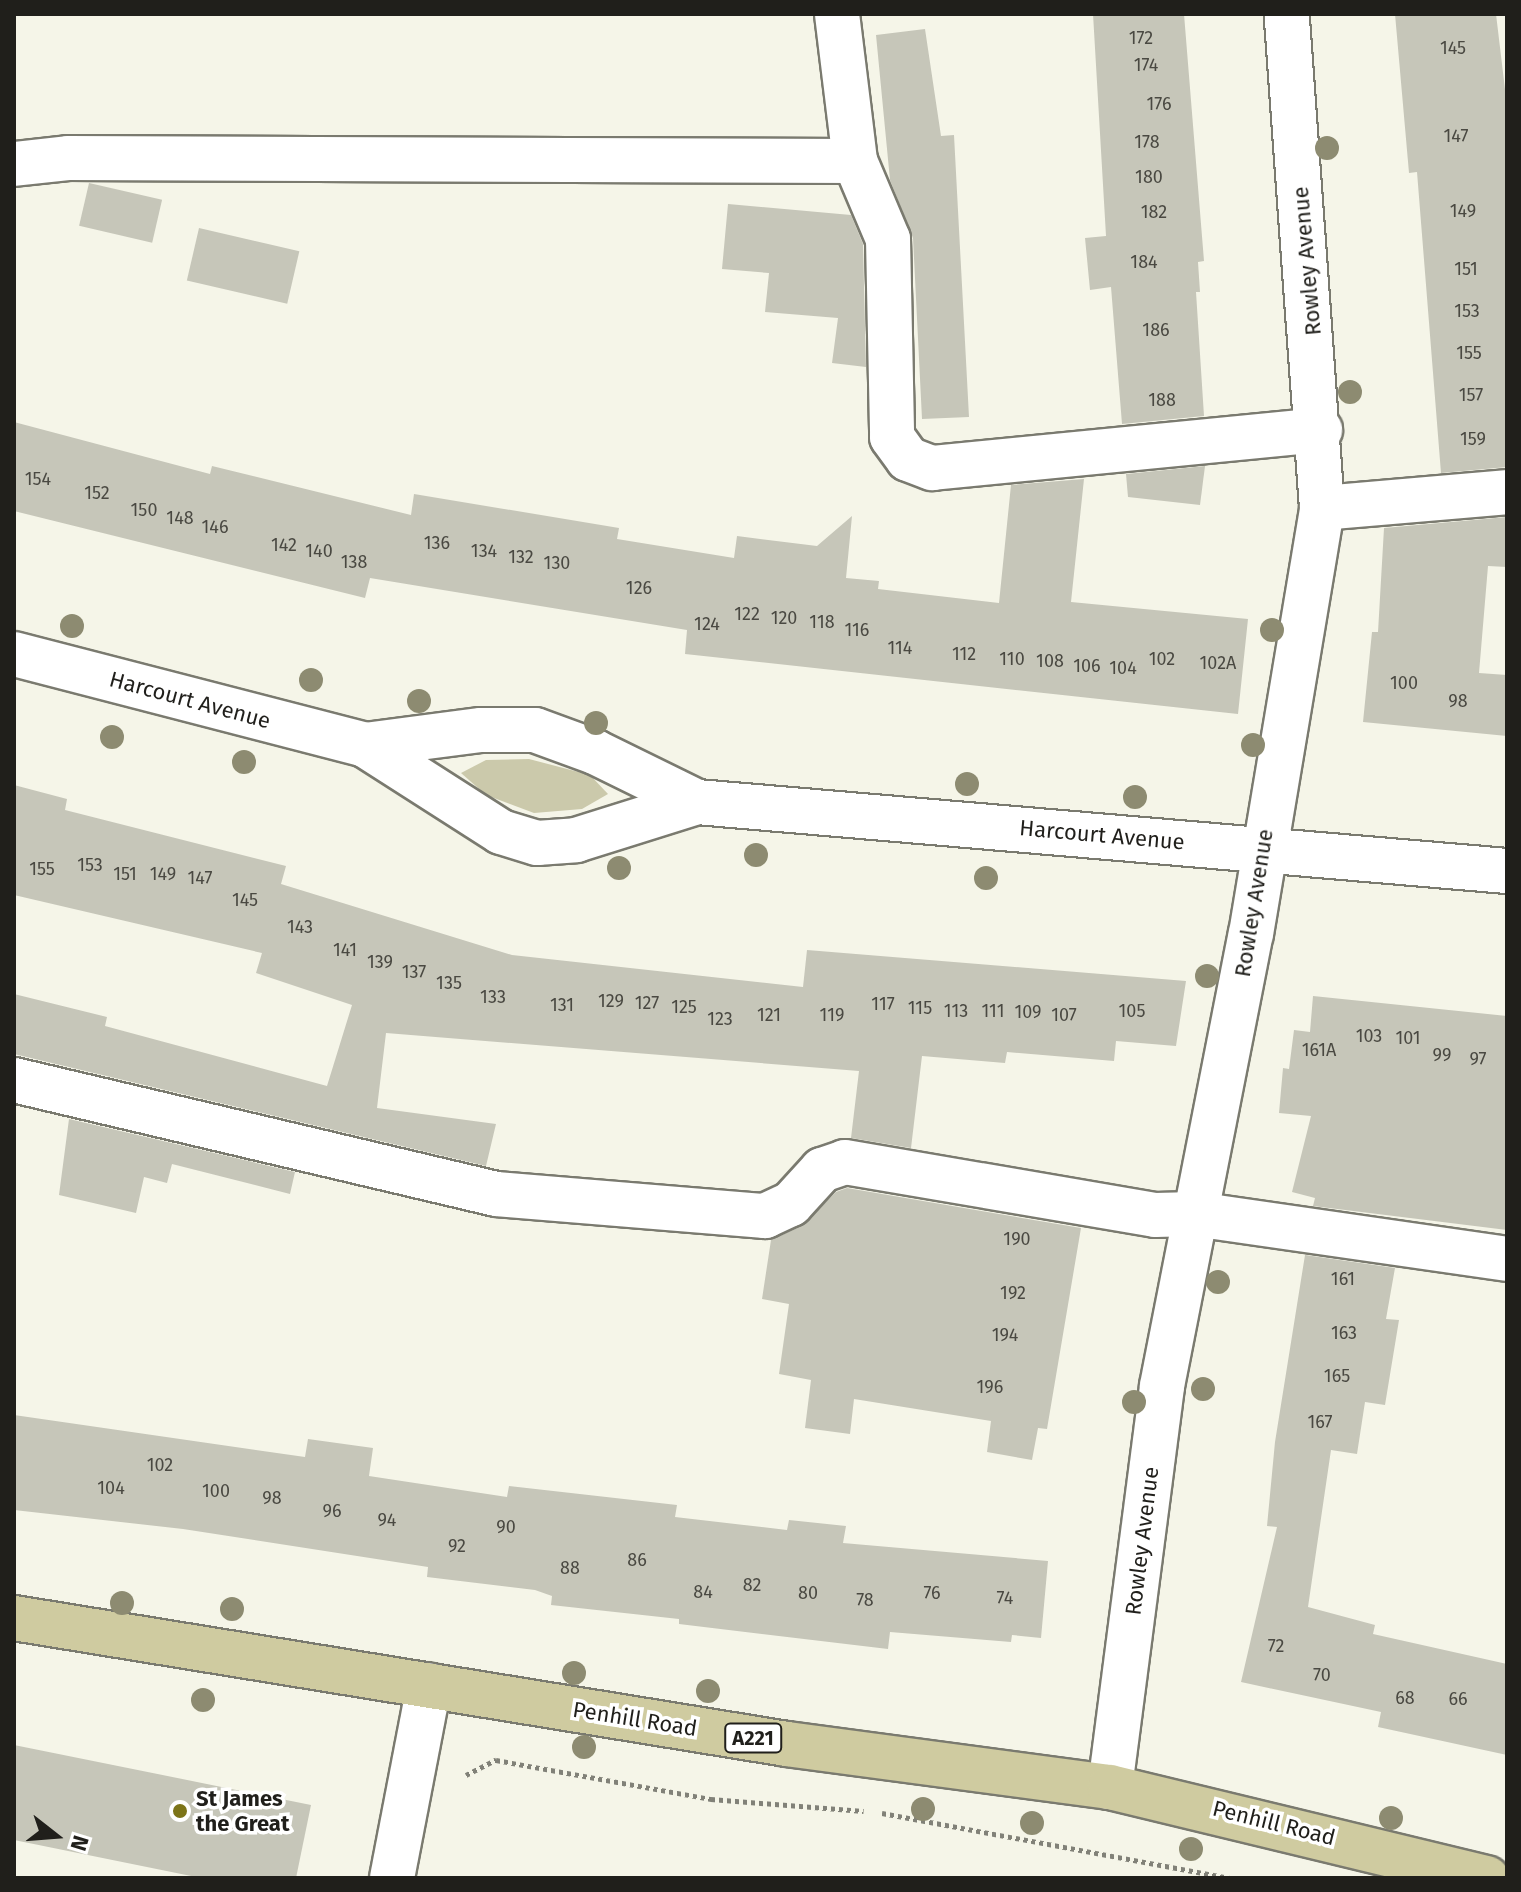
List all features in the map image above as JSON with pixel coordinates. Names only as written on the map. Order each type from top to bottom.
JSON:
[{"type":"main road","name":"Penhill Road","points":[[14,1618],[787,1744],[1110,1787],[1487,1878]]},
{"type":"street","points":[[837,14],[855,161],[888,239],[892,437],[908,459],[932,468],[1320,430]]},
{"type":"street","name":"Rowley Avenue","points":[[1110,1787],[1162,1386],[1251,934],[1322,508],[1320,430],[1287,14]]},
{"type":"street","points":[[14,164],[68,158],[855,161]]},
{"type":"street","points":[[1322,508],[1507,492]]},
{"type":"street","name":"Harcourt Avenue","points":[[14,654],[365,745],[501,832],[537,843],[576,840],[697,802]]},
{"type":"street","name":"Harcourt Avenue","points":[[365,745],[481,730],[535,730],[595,752],[697,802],[1507,871]]},
{"type":"street","points":[[14,1080],[496,1194],[765,1216],[791,1204],[822,1170],[845,1162],[1155,1215],[1195,1214],[1507,1259]]},
{"type":"street","points":[[392,1878],[429,1686]]},
{"type":"path","points":[[458,1786],[462,1777],[496,1760],[711,1799],[872,1812],[1231,1878]]},
{"type":"shaded area","points":[[529,759],[590,775],[608,794],[582,809],[534,813],[486,795],[461,773],[486,760]]},
{"type":"building","points":[[1093,14],[1184,14],[1204,261],[1198,262],[1200,292],[1196,292],[1204,416],[1122,424],[1111,287],[1090,290],[1085,238],[1106,236]]},
{"type":"building","points":[[1395,14],[1496,14],[1507,106],[1507,467],[1441,473],[1417,172],[1409,173]]},
{"type":"building","points":[[925,29],[941,136],[954,135],[969,417],[922,419],[913,238],[890,180],[876,35]]},
{"type":"building","points":[[89,183],[162,200],[152,243],[79,226]]},
{"type":"building","points":[[728,204],[851,215],[863,244],[866,367],[832,363],[838,318],[765,312],[769,273],[722,269]]},
{"type":"building","points":[[199,228],[299,251],[287,304],[187,281]]},
{"type":"building","points":[[14,422],[210,474],[212,466],[411,515],[414,494],[619,528],[617,539],[734,558],[737,536],[817,546],[852,516],[846,578],[879,581],[878,589],[999,603],[1011,485],[1084,479],[1071,602],[1248,619],[1238,714],[685,654],[687,630],[370,578],[365,598],[14,511]]},
{"type":"building","points":[[1205,466],[1200,505],[1128,497],[1126,474]]},
{"type":"building","points":[[1507,517],[1507,567],[1488,566],[1479,673],[1507,675],[1507,736],[1363,722],[1372,632],[1378,632],[1384,528]]},
{"type":"building","points":[[14,785],[67,799],[65,810],[286,866],[281,884],[512,955],[803,987],[807,950],[1186,981],[1176,1046],[1116,1041],[1114,1061],[1007,1052],[1005,1063],[922,1056],[911,1148],[851,1138],[859,1071],[386,1033],[377,1108],[496,1124],[486,1166],[14,1054],[14,994],[107,1017],[105,1026],[327,1086],[352,1005],[256,973],[262,953],[14,895]]},
{"type":"building","points":[[1313,996],[1507,1016],[1507,1230],[1313,1206],[1315,1198],[1292,1192],[1311,1116],[1279,1113],[1283,1068],[1289,1069],[1294,1030],[1310,1032]]},
{"type":"building","points":[[69,1119],[295,1172],[290,1194],[172,1164],[167,1183],[144,1177],[136,1213],[59,1195]]},
{"type":"building","points":[[847,1188],[1081,1228],[1047,1429],[1038,1428],[1032,1460],[987,1452],[991,1421],[854,1399],[850,1434],[805,1428],[811,1380],[779,1374],[789,1304],[762,1299],[771,1240],[802,1226],[836,1192]]},
{"type":"building","points":[[1305,1255],[1395,1268],[1386,1319],[1399,1320],[1385,1405],[1365,1402],[1357,1454],[1331,1450],[1308,1607],[1375,1625],[1373,1634],[1507,1664],[1507,1755],[1378,1727],[1381,1712],[1241,1682],[1277,1527],[1267,1526],[1275,1442]]},
{"type":"building","points":[[14,1415],[305,1457],[308,1439],[373,1448],[369,1476],[507,1497],[509,1486],[677,1505],[675,1517],[787,1530],[789,1520],[846,1526],[843,1543],[1048,1561],[1041,1638],[1012,1635],[1011,1642],[890,1632],[888,1649],[679,1624],[679,1619],[551,1605],[552,1596],[535,1590],[427,1577],[428,1567],[183,1529],[14,1510]]},
{"type":"building","name":"St James the Great","points":[[14,1745],[311,1805],[296,1878],[201,1878],[14,1840]]},
{"type":"place","name":"St James the Great","points":[[180,1811]]}]
